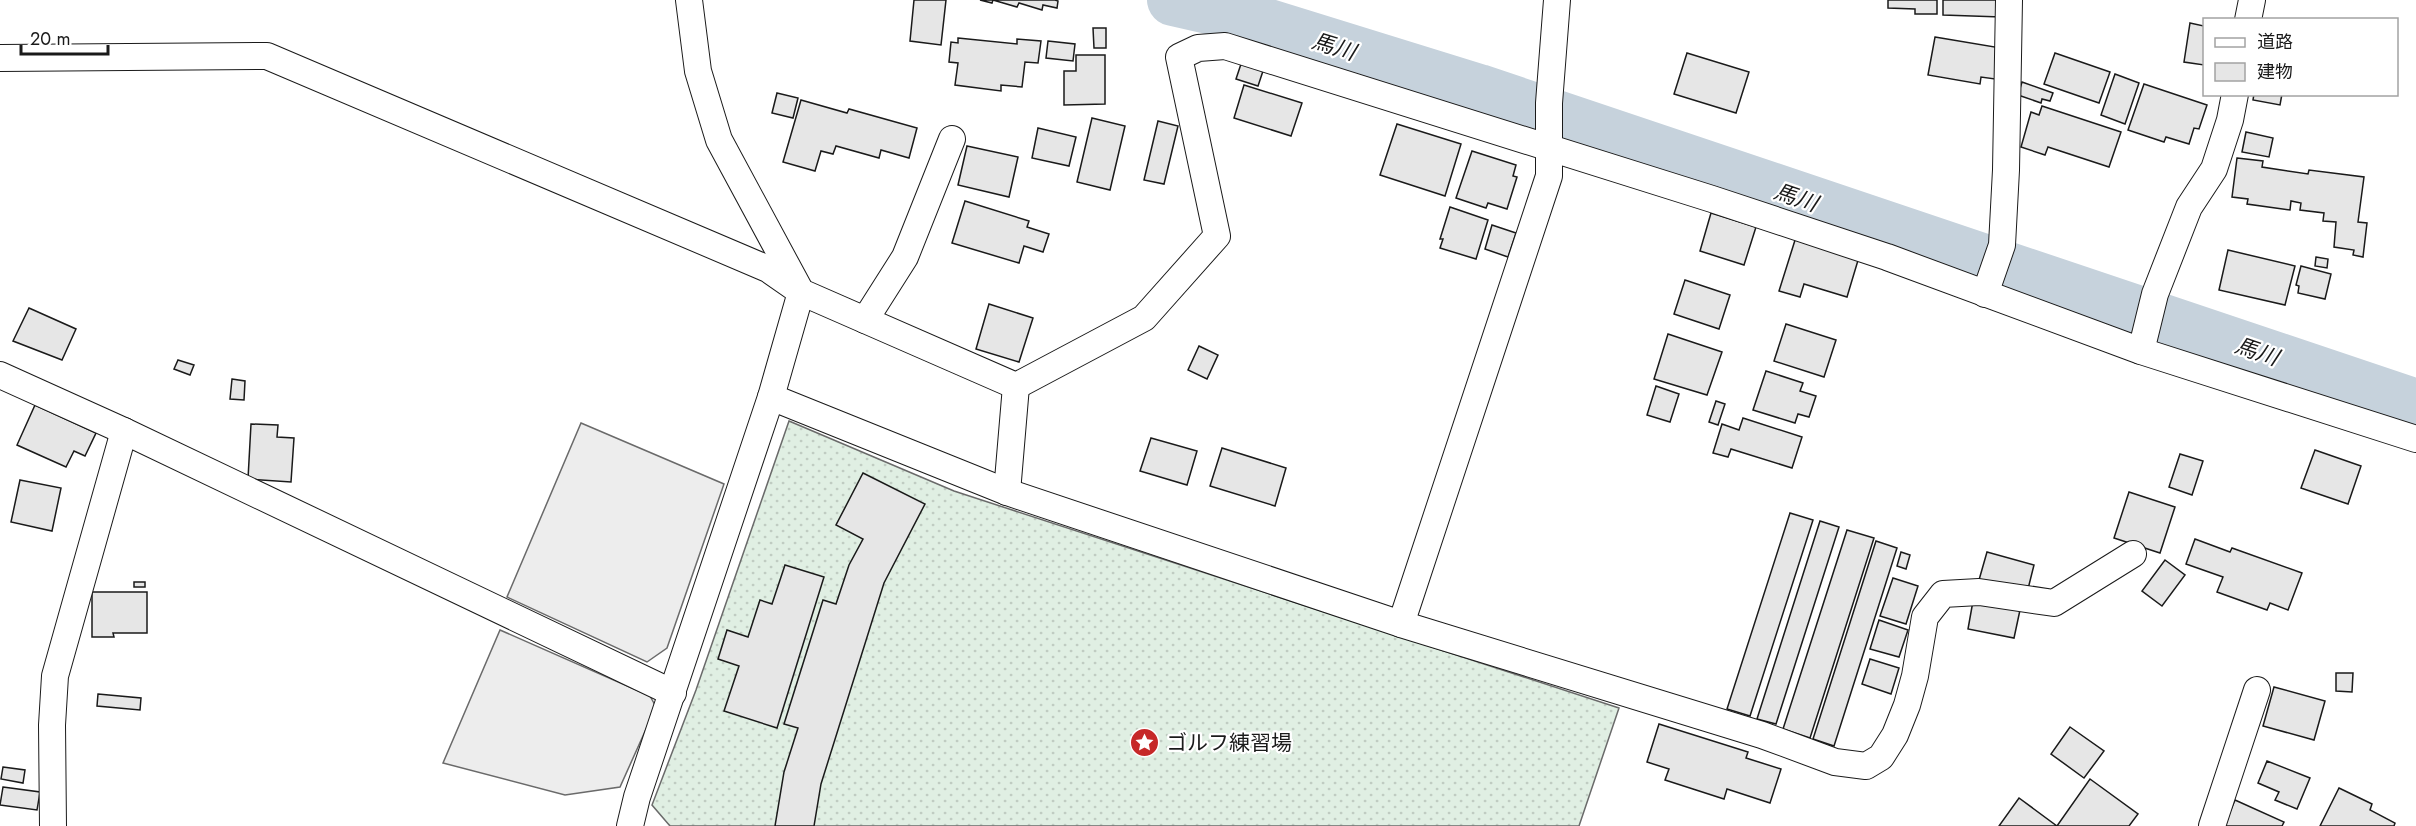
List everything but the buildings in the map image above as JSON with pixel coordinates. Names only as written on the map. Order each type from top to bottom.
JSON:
[{"type":"street","points":[[630,826],[637,797],[771,397],[801,292],[719,140],[698,71],[688,0]]},
{"type":"street","points":[[1401,624],[1549,176],[1549,103],[1557,0]]},
{"type":"street","points":[[1988,284],[2001,244],[2006,170],[2009,0]]},
{"type":"street","points":[[2248,18],[2252,0]]},
{"type":"street","points":[[1016,386],[1144,318],[1217,236],[1179,57],[1198,48],[1225,46],[1549,141],[1876,254],[1988,284],[2142,342],[2416,438]]},
{"type":"street","points":[[0,58],[267,56],[768,269],[801,292],[1016,386]]},
{"type":"street","points":[[2142,342],[2155,294],[2189,207],[2214,170],[2230,120],[2235,96]]},
{"type":"street","points":[[865,320],[905,257],[952,139]]},
{"type":"street","points":[[0,375],[124,431],[673,693]]},
{"type":"street","points":[[1007,492],[1016,386]]},
{"type":"street","points":[[771,397],[1007,492],[1401,624],[1762,735],[1835,762],[1866,766],[1881,757],[1895,735],[1912,686],[1925,617],[1943,594],[1979,592],[2054,603],[2133,554]]},
{"type":"street","points":[[53,826],[52,725],[55,676],[124,431]]},
{"type":"street","points":[[2212,826],[2257,690]]},
{"type":"green space","points":[[789,421],[954,491],[1619,708],[1579,826],[670,826],[652,805],[696,690]]},
{"type":"shaded area","points":[[581,423],[724,484],[667,648],[647,662],[507,597]]},
{"type":"shaded area","points":[[500,630],[650,696],[656,707],[620,787],[565,795],[443,763]]},
{"type":"waterway","name":"馬川","points":[[1173,0],[1230,13],[1479,90],[2416,405]]},
{"type":"place","name":"ゴルフ練習場","points":[[1145,743]]}]
